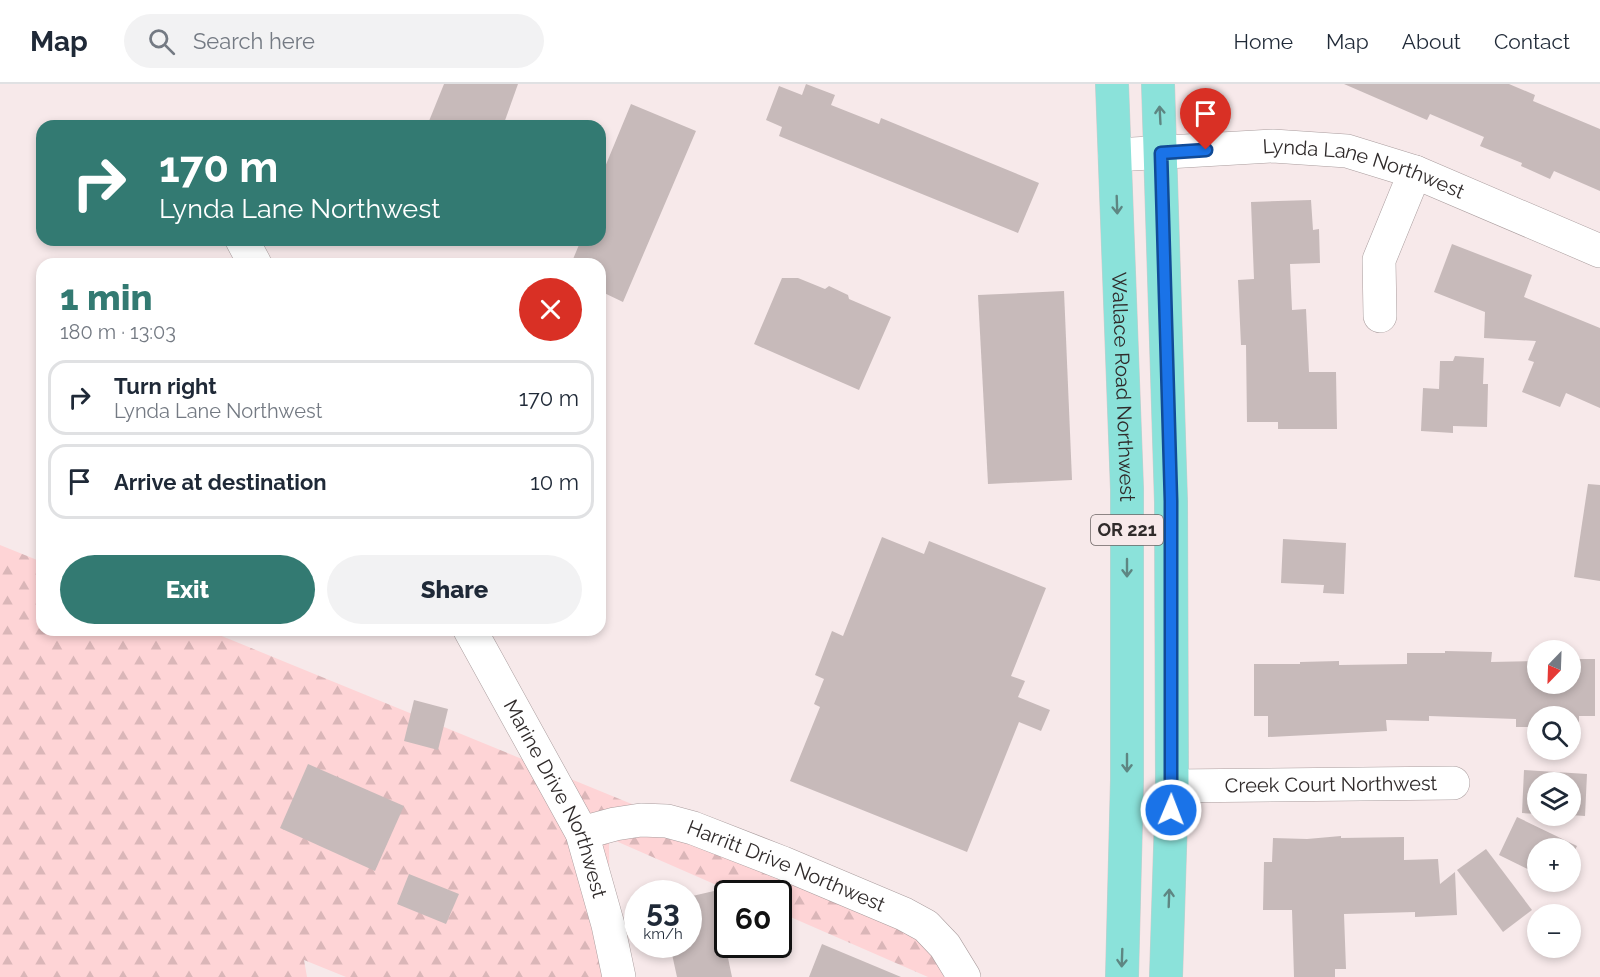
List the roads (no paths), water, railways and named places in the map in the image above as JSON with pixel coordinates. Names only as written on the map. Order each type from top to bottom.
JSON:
[{"type":"main road","name":"Wallace Road Northwest","points":[[1112,84],[1127,489],[1127,780],[1122,977]]},
{"type":"main road","name":"OR 221","points":[[1158,84],[1171,501],[1172,786],[1166,977]]},
{"type":"street","name":"Lynda Lane Northwest","points":[[1115,155],[1274,146],[1347,152],[1415,172],[1600,251]]},
{"type":"street","points":[[1380,316],[1379,260],[1415,172]]},
{"type":"street","name":"Marine Drive Northwest","points":[[473,636],[582,833],[608,925],[619,977]]},
{"type":"street","name":"Creek Court Northwest","points":[[1172,786],[1453,783]]},
{"type":"street","name":"Harritt Drive Northwest","points":[[582,833],[641,820],[667,821],[693,828],[904,914],[926,926],[945,945],[964,977]]}]
